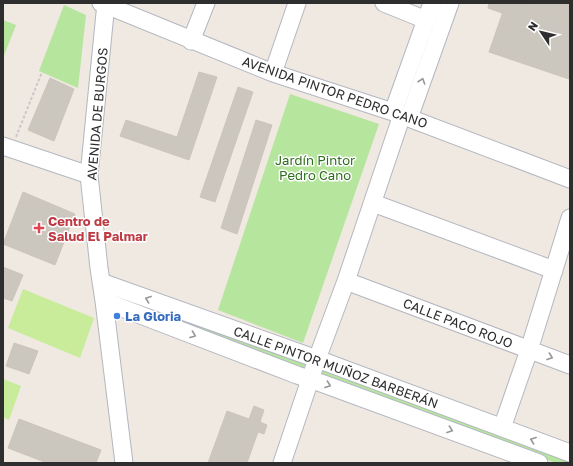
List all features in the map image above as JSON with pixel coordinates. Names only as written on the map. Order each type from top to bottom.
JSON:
[{"type":"street","points":[[191,41],[206,3]]},
{"type":"street","points":[[273,73],[297,3]]},
{"type":"street","points":[[384,3],[426,20]]},
{"type":"street","points":[[282,463],[317,359],[373,203],[402,115],[426,20],[432,3]]},
{"type":"street","points":[[402,115],[450,3]]},
{"type":"street","name":"AVENIDA PINTOR PEDRO CANO","points":[[104,4],[191,41],[273,73],[402,115],[570,179]]},
{"type":"street","name":"AVENIDA DE BURGOS","points":[[104,4],[105,31],[89,175],[124,463]]},
{"type":"street","points":[[7,147],[89,175]]},
{"type":"street","points":[[373,203],[554,271]]},
{"type":"street","points":[[502,428],[530,350],[570,218]]},
{"type":"street","name":"CALLE PACO ROJO","points":[[346,280],[570,365]]},
{"type":"street","name":"CALLE PINTOR MUÑOZ BARBERÁN","points":[[101,282],[317,359],[570,453]]},
{"type":"street","name":"CALLE PINTOR MUÑOZ BARBERÁN","points":[[104,301],[298,375],[539,463]]},
{"type":"path","points":[[7,147],[42,72]]},
{"type":"green space","points":[[64,5],[86,15],[78,88],[39,71]]},
{"type":"green space","points":[[3,20],[16,25],[3,58]]},
{"type":"green space","name":"Jardín Pintor Pedro Cano","points":[[290,94],[379,124],[303,343],[218,310]]},
{"type":"green space","points":[[108,287],[307,362],[303,370],[109,297]]},
{"type":"green space","points":[[23,289],[94,318],[80,358],[8,328]]},
{"type":"green space","points":[[318,366],[570,458],[570,463],[556,463],[316,373]]},
{"type":"green space","points":[[3,379],[21,386],[9,420],[3,417]]},
{"type":"building","points":[[489,3],[506,3],[502,13],[488,8]]},
{"type":"building","points":[[506,3],[516,3],[570,20],[569,79],[489,52]]},
{"type":"building","points":[[516,3],[570,3],[570,20]]},
{"type":"building","points":[[199,72],[217,77],[189,160],[120,136],[126,120],[177,137]]},
{"type":"building","points":[[50,78],[74,89],[54,141],[28,130]]},
{"type":"building","points":[[238,87],[253,92],[215,202],[200,197]]},
{"type":"building","points":[[256,120],[272,125],[237,234],[221,228]]},
{"type":"building","name":"Centro de Salud El Palmar","points":[[23,192],[75,214],[55,265],[3,244]]},
{"type":"building","points":[[3,267],[23,275],[12,301],[3,298]]},
{"type":"building","points":[[14,343],[38,351],[29,374],[6,366]]},
{"type":"building","points":[[254,406],[264,410],[260,422],[267,425],[264,434],[258,432],[247,463],[208,463],[227,411],[249,419]]},
{"type":"building","points":[[19,419],[101,450],[96,463],[47,463],[8,448]]},
{"type":"place","name":"Centro de Salud El Palmar","points":[[39,228]]},
{"type":"place","name":"La Gloria","points":[[117,316]]}]
